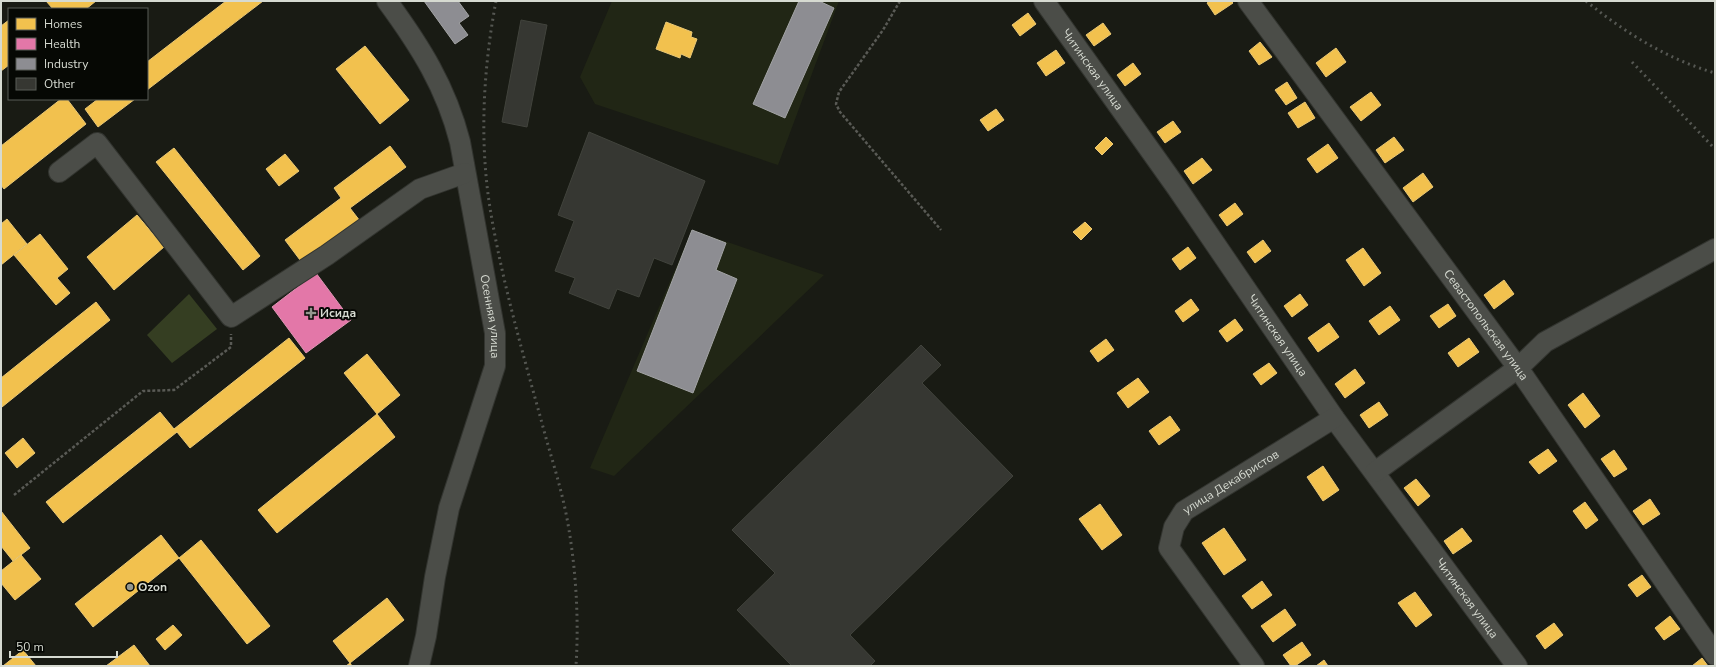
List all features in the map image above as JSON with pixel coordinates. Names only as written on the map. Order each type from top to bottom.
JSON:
[{"type":"street","name":"Осенняя улица","points":[[387,1],[416,40],[433,71],[453,115],[460,142],[495,333],[495,366],[449,508],[435,577],[426,636],[419,666]]},
{"type":"street","name":"Читинская улица","points":[[1044,1],[1177,188],[1334,418],[1517,666]]},
{"type":"street","name":"Севастопольская улица","points":[[1248,1],[1518,368],[1715,655]]},
{"type":"street","points":[[60,172],[97,143],[231,317],[327,255],[420,189],[465,173]]},
{"type":"street","points":[[1374,472],[1518,368],[1545,342],[1715,249]]},
{"type":"street","name":"улица Декабристов","points":[[1254,666],[1169,548],[1174,527],[1184,511],[1334,418]]},
{"type":"path","points":[[900,1],[883,30],[839,92],[836,104],[840,112],[941,230]]},
{"type":"path","points":[[14,495],[143,391],[174,390],[231,347],[231,317]]},
{"type":"shaded area","points":[[612,1],[839,1],[778,165],[595,104],[580,77]]},
{"type":"shaded area","points":[[692,230],[824,275],[614,476],[590,468]]},
{"type":"shaded area","points":[[189,294],[217,329],[172,363],[147,335]]},
{"type":"building: Homes","points":[[46,1],[96,1],[87,8],[52,8]]},
{"type":"building: Homes","points":[[226,1],[263,1],[148,89],[148,61]]},
{"type":"building: Homes","points":[[1210,1],[1231,1],[1233,3],[1215,15],[1207,3]]},
{"type":"building: Homes","points":[[1028,13],[1036,24],[1020,36],[1012,25]]},
{"type":"building: Homes","points":[[8,21],[8,66],[1,71],[1,26]]},
{"type":"building: Homes","points":[[666,22],[692,32],[691,37],[697,39],[690,58],[681,54],[680,58],[656,49]]},
{"type":"building: Homes","points":[[1103,23],[1111,34],[1094,46],[1086,35]]},
{"type":"building: Homes","points":[[1260,42],[1272,57],[1259,65],[1249,51]]},
{"type":"building: Homes","points":[[365,46],[409,100],[380,124],[336,69]]},
{"type":"building: Homes","points":[[1336,48],[1346,62],[1326,77],[1316,63]]},
{"type":"building: Homes","points":[[1056,50],[1065,63],[1046,76],[1037,63]]},
{"type":"building: Homes","points":[[1133,63],[1141,74],[1125,86],[1117,75]]},
{"type":"building: Homes","points":[[1287,82],[1297,98],[1286,105],[1275,90]]},
{"type":"building: Homes","points":[[1371,92],[1381,105],[1361,121],[1350,107]]},
{"type":"building: Homes","points":[[60,100],[68,100],[86,124],[4,189],[1,185],[1,146]]},
{"type":"building: Homes","points":[[97,100],[134,100],[98,127],[85,109]]},
{"type":"building: Homes","points":[[1305,102],[1315,118],[1298,128],[1288,113]]},
{"type":"building: Homes","points":[[996,109],[1004,120],[988,131],[980,120]]},
{"type":"building: Homes","points":[[1173,121],[1181,132],[1165,143],[1157,132]]},
{"type":"building: Homes","points":[[1106,137],[1113,144],[1102,155],[1095,148]]},
{"type":"building: Homes","points":[[1394,137],[1404,150],[1385,163],[1376,150]]},
{"type":"building: Homes","points":[[1328,144],[1338,158],[1317,173],[1307,159]]},
{"type":"building: Homes","points":[[390,146],[406,167],[350,208],[360,221],[303,264],[285,240],[341,198],[334,188]]},
{"type":"building: Homes","points":[[174,148],[260,256],[243,270],[156,162]]},
{"type":"building: Homes","points":[[285,154],[299,171],[279,186],[266,169]]},
{"type":"building: Homes","points":[[1202,158],[1212,170],[1193,184],[1184,171]]},
{"type":"building: Homes","points":[[1423,173],[1433,187],[1413,202],[1403,188]]},
{"type":"building: Homes","points":[[1235,203],[1243,214],[1227,226],[1219,215]]},
{"type":"building: Homes","points":[[137,215],[164,247],[114,290],[87,257]]},
{"type":"building: Homes","points":[[7,219],[27,244],[1,265],[1,224]]},
{"type":"building: Homes","points":[[1085,222],[1092,229],[1081,240],[1073,232]]},
{"type":"building: Homes","points":[[40,234],[68,269],[57,278],[70,293],[56,305],[14,255]]},
{"type":"building: Homes","points":[[1263,240],[1271,251],[1255,263],[1247,252]]},
{"type":"building: Homes","points":[[1188,247],[1196,258],[1180,270],[1172,259]]},
{"type":"building: Homes","points":[[1363,248],[1381,273],[1364,286],[1346,260]]},
{"type":"building: Homes","points":[[1504,280],[1514,294],[1494,309],[1484,295]]},
{"type":"building: Homes","points":[[1300,294],[1308,305],[1292,317],[1284,306]]},
{"type":"building: Homes","points":[[1191,299],[1199,310],[1183,322],[1175,311]]},
{"type":"building: Homes","points":[[96,302],[110,320],[2,407],[1,378]]},
{"type":"building: Homes","points":[[1448,304],[1456,316],[1439,328],[1430,316]]},
{"type":"building: Homes","points":[[1390,306],[1400,320],[1379,335],[1369,321]]},
{"type":"building: Homes","points":[[1235,319],[1243,330],[1227,342],[1219,331]]},
{"type":"building: Homes","points":[[1329,323],[1339,337],[1318,352],[1308,338]]},
{"type":"building: Homes","points":[[289,338],[305,358],[190,448],[177,432],[63,523],[46,502],[160,412],[174,429]]},
{"type":"building: Homes","points":[[1469,338],[1479,352],[1458,367],[1448,353]]},
{"type":"building: Homes","points":[[1106,339],[1114,350],[1098,362],[1090,351]]},
{"type":"building: Homes","points":[[367,354],[400,395],[377,414],[344,373]]},
{"type":"building: Homes","points":[[1269,363],[1277,373],[1261,385],[1253,374]]},
{"type":"building: Homes","points":[[1355,369],[1365,383],[1345,398],[1335,384]]},
{"type":"building: Homes","points":[[1138,378],[1149,392],[1128,408],[1117,393]]},
{"type":"building: Homes","points":[[1583,393],[1600,416],[1585,428],[1568,405]]},
{"type":"building: Homes","points":[[1379,402],[1388,415],[1369,428],[1360,415]]},
{"type":"building: Homes","points":[[377,414],[395,437],[277,533],[258,510]]},
{"type":"building: Homes","points":[[1170,416],[1180,430],[1159,445],[1149,431]]},
{"type":"building: Homes","points":[[23,438],[35,453],[17,468],[5,453]]},
{"type":"building: Homes","points":[[1548,449],[1557,461],[1539,474],[1529,462]]},
{"type":"building: Homes","points":[[1614,450],[1627,469],[1614,477],[1601,459]]},
{"type":"building: Homes","points":[[1323,466],[1339,490],[1323,501],[1307,477]]},
{"type":"building: Homes","points":[[1416,479],[1430,496],[1418,506],[1404,488]]},
{"type":"building: Homes","points":[[1650,499],[1660,514],[1643,525],[1633,511]]},
{"type":"building: Homes","points":[[1585,502],[1598,520],[1586,529],[1573,511]]},
{"type":"building: Homes","points":[[1100,504],[1122,535],[1102,550],[1079,519]]},
{"type":"building: Homes","points":[[1,511],[30,548],[13,561],[1,546]]},
{"type":"building: Homes","points":[[1224,528],[1246,560],[1224,575],[1202,543]]},
{"type":"building: Homes","points":[[1462,528],[1472,541],[1453,554],[1444,541]]},
{"type":"building: Homes","points":[[161,535],[179,558],[93,627],[75,604]]},
{"type":"building: Homes","points":[[201,540],[270,626],[247,644],[179,558]]},
{"type":"building: Homes","points":[[21,555],[41,579],[15,600],[1,583],[1,571]]},
{"type":"building: Homes","points":[[1642,575],[1651,587],[1637,597],[1628,585]]},
{"type":"building: Homes","points":[[1262,581],[1272,595],[1252,609],[1242,596]]},
{"type":"building: Homes","points":[[1415,592],[1432,615],[1416,627],[1398,603]]},
{"type":"building: Homes","points":[[387,598],[404,620],[350,663],[333,641]]},
{"type":"building: Homes","points":[[1285,609],[1296,625],[1273,642],[1261,626]]},
{"type":"building: Homes","points":[[1670,616],[1680,629],[1664,640],[1655,628]]},
{"type":"building: Homes","points":[[1554,623],[1563,635],[1545,649],[1536,636]]},
{"type":"building: Homes","points":[[173,625],[182,635],[165,650],[156,639]]},
{"type":"building: Homes","points":[[1302,642],[1311,655],[1295,666],[1291,666],[1283,655]]},
{"type":"building: Homes","points":[[134,645],[150,666],[106,666]]},
{"type":"building: Homes","points":[[23,650],[36,666],[3,666]]},
{"type":"building: Homes","points":[[1702,658],[1708,666],[1692,666]]},
{"type":"building: Homes","points":[[1324,660],[1328,666],[1316,666]]},
{"type":"building: Health","name":"Исида","points":[[316,273],[351,320],[306,353],[272,307]]},
{"type":"building: Industry","points":[[424,1],[458,1],[469,16],[459,23],[468,35],[455,44]]},
{"type":"building: Industry","points":[[799,1],[819,1],[834,8],[785,118],[753,104]]},
{"type":"building: Industry","points":[[692,230],[726,243],[716,270],[737,279],[693,393],[637,371]]},
{"type":"building: Other","points":[[521,20],[547,25],[527,127],[502,122]]},
{"type":"building: Other","points":[[589,132],[705,181],[672,265],[654,258],[639,297],[617,289],[609,309],[569,293],[575,278],[555,271],[574,221],[558,215]]},
{"type":"building: Other","points":[[921,345],[941,365],[922,383],[1013,476],[850,635],[875,661],[870,666],[792,666],[737,610],[775,573],[732,530]]},
{"type":"railway","points":[[496,1],[488,54],[484,107],[487,188],[502,271],[523,355],[564,502],[573,559],[576,595],[576,666]]},
{"type":"railway","points":[[1586,1],[1631,34],[1663,52],[1715,73]]},
{"type":"railway","points":[[1632,62],[1715,149]]},
{"type":"place","name":"Исида","points":[[311,313]]},
{"type":"place","name":"Ozon","points":[[130,587]]}]
